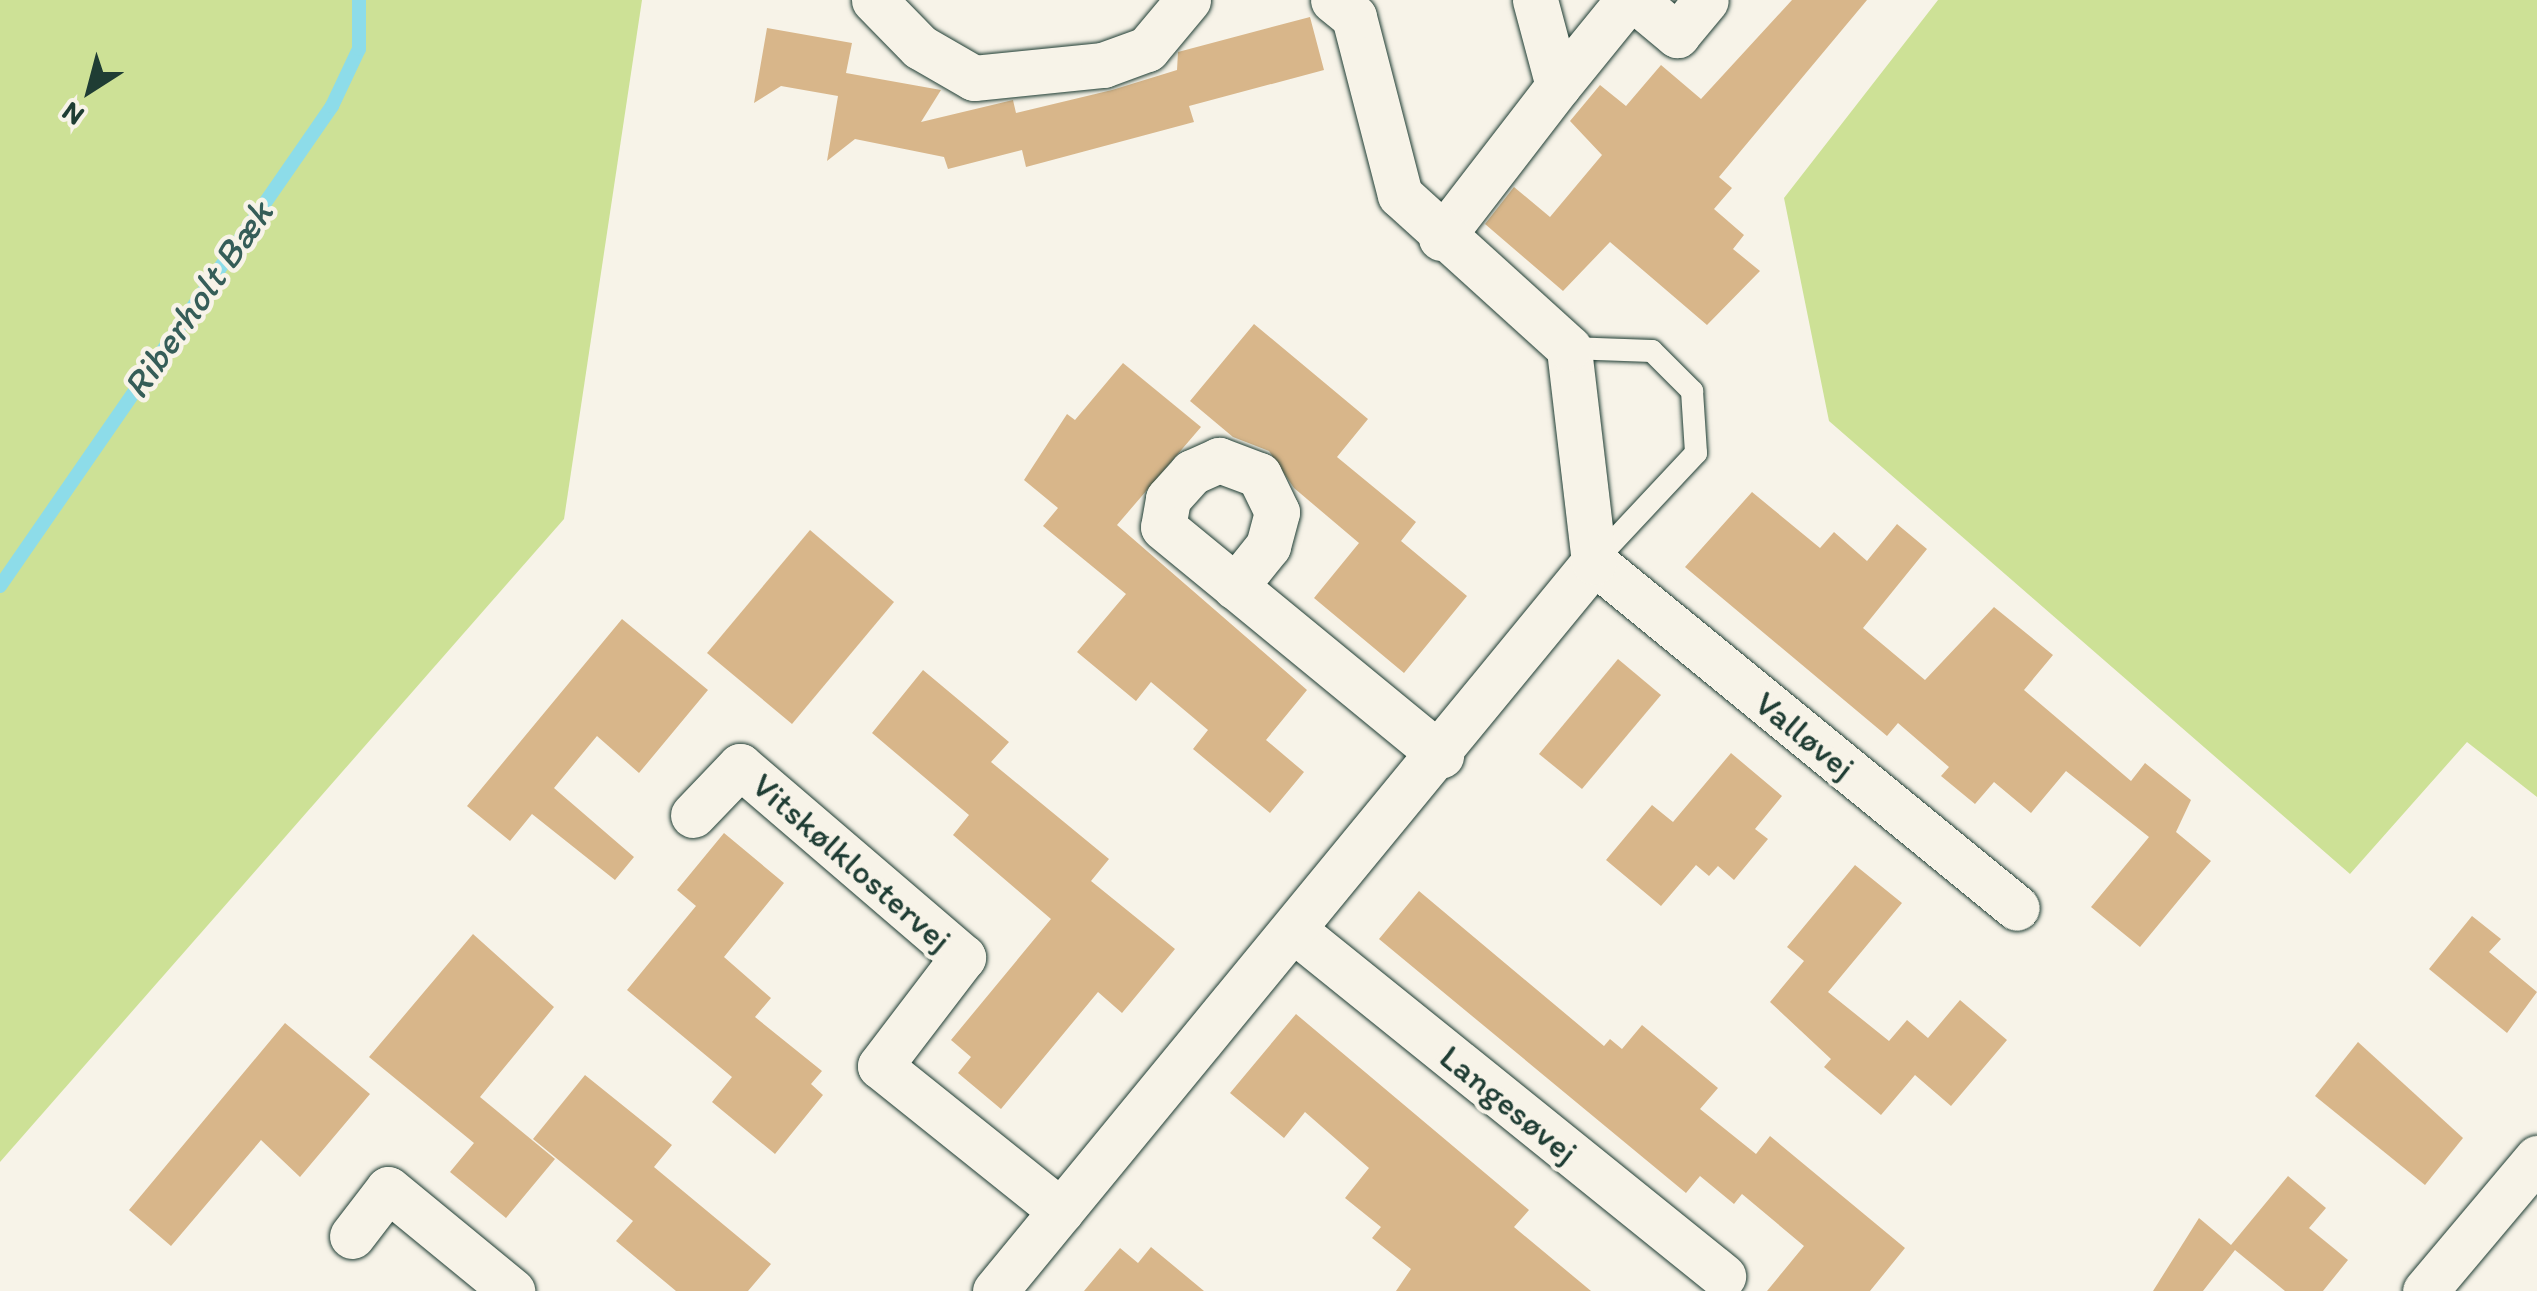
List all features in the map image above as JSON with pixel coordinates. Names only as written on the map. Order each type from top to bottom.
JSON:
[{"type":"street","points":[[874,0],[920,46],[974,78],[1117,60],[1146,49],[1188,0]]},
{"type":"street","points":[[995,1291],[1441,755],[1594,562],[1570,348],[1441,238],[1400,196],[1354,17],[1333,0]]},
{"type":"street","points":[[1535,0],[1558,86]]},
{"type":"street","points":[[1441,238],[1628,0]]},
{"type":"street","points":[[1636,0],[1677,35],[1706,0]]},
{"type":"street","name":"Valløvej","points":[[1594,562],[2017,908]]},
{"type":"street","points":[[1235,586],[1441,755]]},
{"type":"street","name":"Vitskølklostervej","points":[[692,815],[740,766],[963,958],[880,1066],[1061,1211]]},
{"type":"street","name":"Langesøvej","points":[[1295,931],[1723,1276]]},
{"type":"street","points":[[2425,1291],[2537,1158]]},
{"type":"street","points":[[352,1236],[388,1189],[512,1291]]},
{"type":"lane","points":[[1570,348],[1652,351],[1692,390],[1696,454],[1594,562]]},
{"type":"green space","points":[[0,0],[642,0],[564,519],[0,1162]]},
{"type":"green space","points":[[1938,0],[2537,0],[2537,797],[2467,742],[2350,874],[1829,421],[1784,198]]},
{"type":"building","points":[[1792,0],[1867,0],[1719,177],[1732,188],[1714,209],[1744,235],[1733,249],[1760,271],[1707,325],[1610,242],[1563,291],[1485,224],[1514,187],[1550,217],[1602,155],[1570,121],[1600,85],[1626,106],[1661,65],[1701,99]]},
{"type":"building","points":[[1310,17],[1324,70],[1189,106],[1194,122],[1026,167],[1022,150],[948,169],[944,157],[855,139],[827,161],[838,96],[781,86],[754,103],[767,28],[852,43],[846,73],[941,90],[921,122],[1013,100],[1016,113],[1112,90],[1177,70],[1178,52]]},
{"type":"building","points":[[1254,324],[1368,419],[1337,457],[1416,522],[1401,541],[1467,596],[1404,673],[1314,598],[1359,543],[1294,488],[1269,451],[1233,437],[1190,401]]},
{"type":"building","points":[[1123,363],[1201,427],[1117,525],[1307,690],[1266,740],[1304,772],[1270,813],[1193,749],[1208,730],[1151,682],[1136,701],[1077,652],[1126,594],[1043,526],[1058,508],[1024,480],[1067,414],[1075,420]]},
{"type":"building","points":[[1752,492],[1820,548],[1834,532],[1867,561],[1897,524],[1927,549],[1863,628],[1925,680],[1994,607],[2053,655],[2024,690],[2131,781],[2145,763],[2191,800],[2176,832],[2211,861],[2140,947],[2091,907],[2149,837],[2066,771],[2031,813],[1994,782],[1975,804],[1941,776],[1949,767],[1898,723],[1887,736],[1685,567]]},
{"type":"building","points":[[810,530],[894,602],[792,724],[707,653]]},
{"type":"building","points":[[622,619],[708,690],[639,773],[597,736],[554,788],[634,857],[615,880],[532,814],[510,841],[467,806]]},
{"type":"building","points":[[1618,659],[1661,695],[1582,789],[1539,754]]},
{"type":"building","points":[[923,670],[1009,742],[991,762],[1109,859],[1091,881],[1175,949],[1122,1013],[1098,992],[1001,1109],[958,1073],[971,1057],[951,1040],[1051,919],[953,835],[969,815],[872,733]]},
{"type":"building","points":[[1731,753],[1782,796],[1755,829],[1768,839],[1734,880],[1718,866],[1709,876],[1696,865],[1661,906],[1606,860],[1652,805],[1673,822]]},
{"type":"building","points":[[724,833],[784,883],[724,957],[771,998],[755,1017],[822,1071],[811,1084],[823,1095],[775,1154],[712,1102],[732,1077],[627,990],[696,906],[677,890]]},
{"type":"building","points":[[1855,865],[1902,903],[1828,992],[1889,1041],[1907,1020],[1928,1038],[1960,1000],[2007,1040],[1951,1106],[1915,1075],[1881,1115],[1824,1067],[1831,1059],[1770,1002],[1804,961],[1787,947]]},
{"type":"building","points":[[1419,891],[1604,1046],[1610,1039],[1622,1049],[1642,1025],[1718,1088],[1700,1109],[1756,1154],[1770,1136],[1905,1248],[1870,1291],[1767,1291],[1804,1246],[1742,1194],[1734,1204],[1700,1176],[1686,1193],[1379,939]]},
{"type":"building","points":[[2472,916],[2501,939],[2489,952],[2537,992],[2507,1033],[2429,969]]},
{"type":"building","points":[[473,934],[554,1007],[480,1097],[555,1159],[506,1218],[450,1172],[474,1143],[369,1057]]},
{"type":"building","points":[[1296,1014],[1529,1210],[1514,1227],[1591,1291],[1396,1291],[1411,1269],[1372,1238],[1381,1227],[1345,1198],[1369,1168],[1305,1112],[1284,1138],[1230,1093]]},
{"type":"building","points":[[285,1023],[370,1094],[300,1177],[261,1140],[171,1246],[129,1210]]},
{"type":"building","points":[[2358,1042],[2463,1138],[2425,1185],[2315,1096]]},
{"type":"building","points":[[585,1075],[672,1145],[654,1167],[771,1264],[748,1291],[676,1291],[616,1241],[633,1221],[533,1139]]},
{"type":"building","points":[[2288,1176],[2326,1208],[2309,1228],[2348,1260],[2323,1291],[2285,1291],[2235,1250],[2203,1291],[2153,1291],[2199,1218],[2231,1245]]},
{"type":"building","points":[[1151,1247],[1204,1291],[1084,1291],[1120,1248],[1138,1263]]},
{"type":"waterway","name":"Riberholt Bæk","points":[[0,586],[332,106],[359,49],[359,0]]}]
